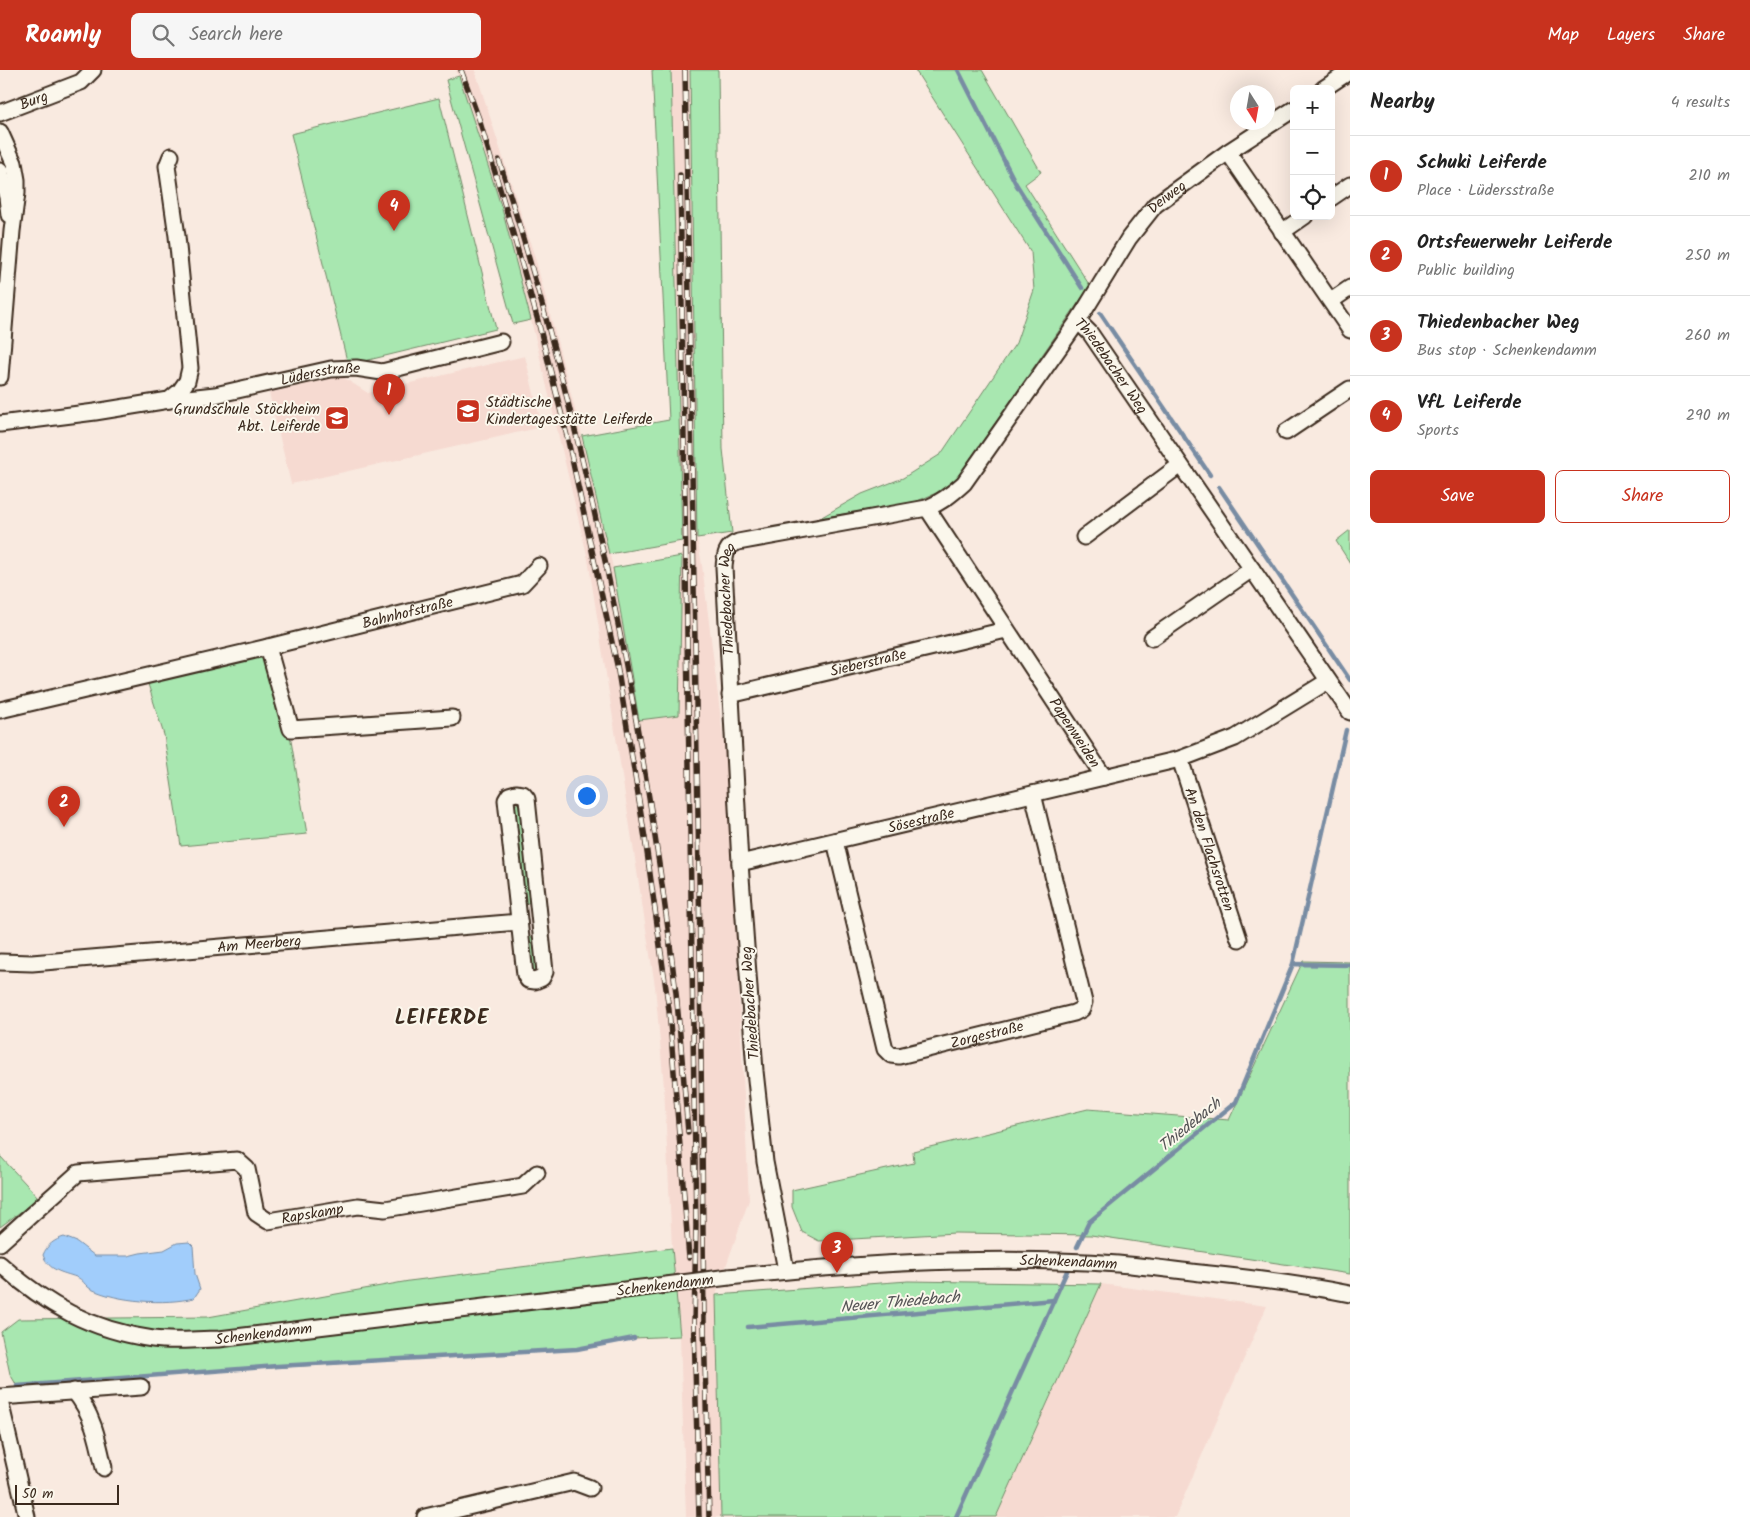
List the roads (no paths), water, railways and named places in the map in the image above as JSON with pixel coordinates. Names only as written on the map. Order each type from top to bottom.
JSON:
[{"type":"street","name":"Burg","points":[[0,113],[81,82],[93,70]]},
{"type":"street","points":[[1329,85],[1350,71]]},
{"type":"street","name":"Deiweg","points":[[1078,321],[1129,238],[1155,205],[1228,152],[1290,111]]},
{"type":"street","points":[[0,132],[14,163],[17,180],[0,377]]},
{"type":"street","points":[[1228,152],[1350,330]]},
{"type":"street","points":[[168,400],[180,391],[187,381],[190,368],[177,236],[167,166],[171,156]]},
{"type":"street","points":[[0,170],[7,197],[12,231]]},
{"type":"street","points":[[1335,195],[1350,185]]},
{"type":"street","points":[[1282,232],[1299,220]]},
{"type":"street","points":[[1330,301],[1350,288]]},
{"type":"street","name":"Thiedebacher Weg","points":[[786,1270],[765,1162],[761,1131],[740,864],[724,566],[725,554],[730,546],[738,542],[927,508],[939,503],[964,483],[1078,321],[1090,333],[1350,712]]},
{"type":"street","name":"Lüdersstraße","points":[[0,424],[215,395],[331,369],[356,368],[382,372],[501,342]]},
{"type":"street","points":[[1286,432],[1350,389]]},
{"type":"street","points":[[1084,537],[1180,465]]},
{"type":"street","name":"Papenweiden","points":[[927,508],[1104,777],[1180,759],[1235,738],[1328,681]]},
{"type":"street","name":"Bahnhofstraße","points":[[0,710],[268,647],[522,584],[539,566]]},
{"type":"street","points":[[1152,638],[1252,569]]},
{"type":"street","name":"Sieberstraße","points":[[730,695],[1006,630]]},
{"type":"street","points":[[268,647],[291,730],[452,718]]},
{"type":"street","name":"An den Flachsrotten","points":[[1180,759],[1239,939]]},
{"type":"street","name":"Sösestraße","points":[[740,864],[1104,777]]},
{"type":"street","points":[[516,792],[523,794],[526,799],[545,972],[542,978],[535,981],[528,980],[525,974],[519,922],[506,800],[509,795],[516,792]]},
{"type":"street","name":"Zorgestraße","points":[[836,841],[886,1049],[891,1055],[898,1056],[1074,1013],[1082,1009],[1084,1002],[1033,794]]},
{"type":"street","name":"Am Meerberg","points":[[0,962],[42,963],[519,922]]},
{"type":"street","name":"Rapskamp","points":[[0,1243],[78,1173],[237,1160],[247,1169],[256,1213],[268,1221],[358,1206],[385,1209],[522,1186],[537,1173]]},
{"type":"street","name":"Schenkendamm","points":[[0,1264],[36,1294],[77,1318],[100,1327],[154,1339],[219,1339],[729,1276],[786,1270],[921,1262],[1010,1261],[1117,1264],[1237,1277],[1350,1294]]},
{"type":"street","points":[[0,1397],[141,1387]]},
{"type":"street","points":[[74,1391],[85,1404],[94,1424],[104,1468]]},
{"type":"street","points":[[0,1401],[28,1517]]},
{"type":"street","points":[[425,1517],[574,1482],[590,1488]]},
{"type":"water","points":[[64,1237],[77,1242],[95,1256],[128,1256],[164,1250],[177,1243],[189,1242],[193,1246],[195,1274],[200,1289],[194,1298],[156,1302],[114,1297],[102,1293],[89,1288],[78,1278],[52,1268],[46,1260],[43,1255],[47,1248],[54,1241]]},
{"type":"waterway","points":[[958,70],[1016,184],[1082,288]]},
{"type":"waterway","points":[[1100,313],[1210,475]]},
{"type":"waterway","points":[[1219,487],[1350,680]]},
{"type":"waterway","points":[[1293,964],[1346,730]]},
{"type":"waterway","name":"Thiedebach","points":[[1077,1247],[1089,1222],[1236,1102],[1293,964],[1350,965]]},
{"type":"waterway","name":"Thiedebach","points":[[956,1517],[1067,1271]]},
{"type":"waterway","name":"Neuer Thiedebach","points":[[748,1327],[1054,1300]]},
{"type":"waterway","points":[[17,1386],[277,1366],[577,1349],[634,1338]]},
{"type":"railway","points":[[461,70],[479,119],[538,321],[567,436],[617,665],[645,838],[669,1010],[689,1258]]},
{"type":"railway","points":[[685,70],[699,872],[704,1324],[709,1517]]},
{"type":"railway","points":[[499,160],[530,262],[584,468],[628,677],[647,782],[676,993],[688,1132]]},
{"type":"railway","points":[[680,175],[696,1225],[694,1325],[699,1517]]},
{"type":"place","name":"VfL Leiferde","points":[[394,231]]},
{"type":"place","name":"Städtische Kindertagesstätte Leiferde","points":[[468,411]]},
{"type":"place","name":"Schuki Leiferde","points":[[389,415]]},
{"type":"place","name":"Grundschule Stöckheim Abt. Leiferde","points":[[337,418]]},
{"type":"place","name":"Ortsfeuerwehr Leiferde","points":[[64,827]]},
{"type":"place","name":"Thiedenbacher Weg","points":[[837,1273]]},
{"type":"district","name":"LEIFERDE","points":[[442,1017]]}]
